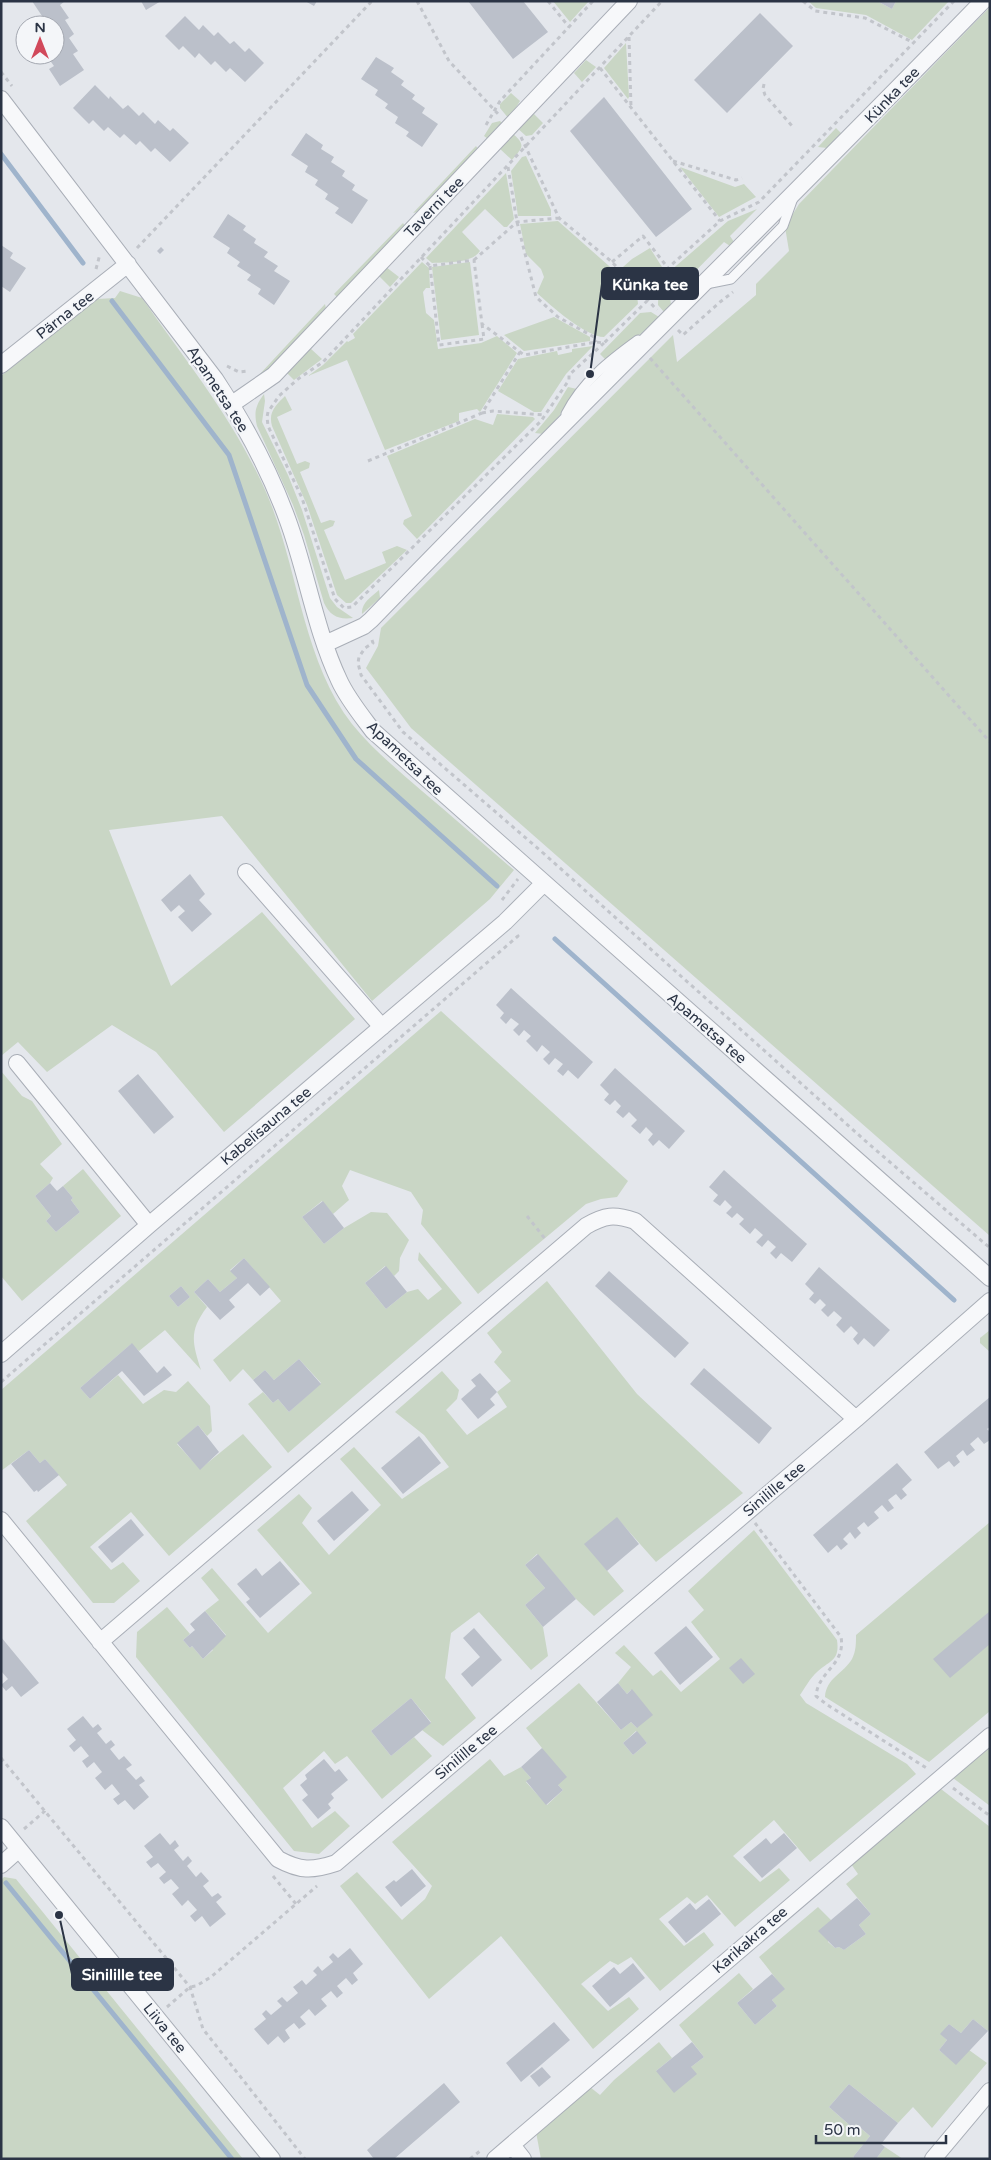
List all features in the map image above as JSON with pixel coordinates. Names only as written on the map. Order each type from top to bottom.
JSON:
[{"type":"street","name":"Taverni tee","points":[[232,404],[274,375],[629,1]]},
{"type":"street","name":"Künka tee","points":[[325,644],[364,626],[983,1]]},
{"type":"street","name":"Apametsa tee","points":[[7,93],[128,264],[232,404],[257,450],[288,520],[325,644],[339,681],[373,731],[543,884],[990,1278]]},
{"type":"street","name":"Pärna tee","points":[[1,365],[128,264]]},
{"type":"street","points":[[246,872],[382,1027]]},
{"type":"street","name":"Kabelisauna tee","points":[[1,1354],[505,922],[543,884]]},
{"type":"street","points":[[17,1063],[150,1225]]},
{"type":"street","points":[[100,1642],[586,1226],[602,1217],[620,1216],[635,1221],[856,1419]]},
{"type":"street","name":"Sinilille tee","points":[[1,1520],[278,1859],[295,1868],[322,1868],[336,1863],[856,1419],[990,1301]]},
{"type":"street","name":"Karikakra tee","points":[[495,2159],[990,1736]]},
{"type":"street","name":"Liiva tee","points":[[1,1827],[272,2159]]},
{"type":"street","points":[[1,1866],[19,1849]]},
{"type":"street","points":[[933,2159],[990,2091]]},
{"type":"street","points":[[512,2145],[523,2159]]},
{"type":"lane","points":[[560,426],[576,395],[609,361],[667,320]]},
{"type":"path","points":[[137,248],[372,1]]},
{"type":"path","points":[[417,1],[449,61],[494,111],[511,125],[522,138],[560,218],[612,262],[647,301],[683,335],[740,287]]},
{"type":"path","points":[[548,1],[569,27]]},
{"type":"path","points":[[483,132],[500,101],[593,1]]},
{"type":"path","points":[[662,1],[323,362],[305,374],[279,396],[268,412],[268,426],[302,498],[334,599],[344,608],[352,607],[417,545],[544,415],[569,380],[569,375],[647,301],[668,268],[720,221],[759,202],[912,42],[954,1]]},
{"type":"path","points":[[802,1],[815,11],[865,18],[912,42]]},
{"type":"path","points":[[629,36],[632,108]]},
{"type":"path","points":[[600,68],[720,221]]},
{"type":"path","points":[[1,72],[7,93]]},
{"type":"path","points":[[764,84],[765,95],[792,126]]},
{"type":"path","points":[[673,160],[736,180],[742,178]]},
{"type":"path","points":[[508,166],[517,222],[536,297],[558,317],[594,337],[596,342]]},
{"type":"path","points":[[430,266],[474,260],[517,222],[560,218]]},
{"type":"path","points":[[612,262],[642,236],[668,268]]},
{"type":"path","points":[[132,240],[143,256]]},
{"type":"path","points":[[421,257],[430,266],[439,345],[484,339],[474,260]]},
{"type":"path","points":[[482,324],[524,355],[596,342],[604,343]]},
{"type":"path","points":[[640,346],[990,742]]},
{"type":"path","points":[[482,413],[520,352]]},
{"type":"path","points":[[222,362],[239,372],[254,371]]},
{"type":"path","points":[[368,461],[482,413],[493,411],[544,415]]},
{"type":"path","points":[[352,607],[373,642],[365,648],[359,657],[358,663],[361,675],[403,732],[542,852],[862,1138],[990,1248]]},
{"type":"path","points":[[499,902],[542,852]]},
{"type":"path","points":[[527,1216],[546,1241]]},
{"type":"path","points":[[540,1247],[554,1235]]},
{"type":"path","points":[[747,1512],[841,1637],[843,1646],[840,1657],[817,1687],[816,1696],[940,1778],[990,1816]]},
{"type":"path","points":[[1,1758],[190,1987],[203,2029],[304,2159]]},
{"type":"green space","points":[[553,1],[589,1],[570,22]]},
{"type":"green space","points":[[808,1],[877,1],[892,9],[896,1],[949,1],[912,40],[866,15],[816,8]]},
{"type":"green space","points":[[990,7],[990,1236],[411,728],[366,668],[378,646],[381,628],[673,335],[677,362],[756,295],[756,284],[789,251],[785,227],[799,204]]},
{"type":"green space","points":[[626,43],[629,97],[628,99],[604,68]]},
{"type":"green space","points":[[586,60],[596,67],[582,82],[574,73]]},
{"type":"green space","points":[[511,93],[520,101],[509,119],[500,108],[500,104]]},
{"type":"green space","points":[[534,114],[543,123],[532,135],[526,136],[516,127]]},
{"type":"green space","points":[[500,121],[503,124],[488,139],[484,136],[492,123]]},
{"type":"green space","points":[[836,128],[841,133],[827,148],[818,147]]},
{"type":"green space","points":[[512,133],[521,143],[521,149],[512,160],[499,148]]},
{"type":"green space","points":[[476,146],[478,149],[417,212],[413,213]]},
{"type":"green space","points":[[526,156],[551,210],[551,216],[518,216],[511,171],[522,157]]},
{"type":"green space","points":[[680,167],[735,187],[744,184],[756,197],[719,217]]},
{"type":"green space","points":[[506,173],[514,219],[507,227],[504,227],[485,209],[462,232],[480,251],[476,255],[465,260],[451,262],[432,263],[426,258]]},
{"type":"green space","points":[[757,209],[730,236],[734,242],[730,246],[724,242],[670,297],[671,305],[664,312],[658,305],[658,301],[664,280],[669,272],[728,221]]},
{"type":"green space","points":[[558,221],[617,273],[637,295],[638,304],[604,337],[596,336],[578,326],[537,293],[544,277],[541,269],[526,254],[520,224]]},
{"type":"green space","points":[[403,223],[405,226],[337,297],[334,294]]},
{"type":"green space","points":[[650,248],[662,267],[652,291],[647,294],[623,267]]},
{"type":"green space","points":[[422,262],[429,268],[430,288],[426,288],[423,292],[426,313],[434,320],[438,349],[481,343],[497,336],[517,353],[480,412],[477,409],[459,413],[459,421],[385,450],[347,360],[308,376],[323,365],[347,341],[355,338],[353,334]]},
{"type":"green space","points":[[470,262],[479,335],[441,340],[432,267]]},
{"type":"green space","points":[[386,267],[399,277],[390,287],[379,276]]},
{"type":"green space","points":[[120,291],[142,298],[225,416],[254,466],[277,520],[311,642],[322,671],[335,699],[352,724],[386,759],[514,870],[490,899],[372,1001],[222,816],[109,830],[171,986],[262,912],[355,1019],[224,1132],[156,1052],[112,1025],[47,1072],[18,1042],[1,1056],[1,376],[97,299],[115,298]]},
{"type":"green space","points":[[325,304],[326,309],[268,370],[259,375]]},
{"type":"green space","points":[[651,312],[659,317],[643,332],[606,360],[600,354],[640,313]]},
{"type":"green space","points":[[554,317],[590,337],[590,341],[524,351],[504,335]]},
{"type":"green space","points":[[593,346],[566,374],[541,412],[534,412],[498,391],[518,359],[557,351],[558,355],[572,352],[572,349]]},
{"type":"green space","points":[[310,348],[322,359],[294,380],[287,373]]},
{"type":"green space","points":[[568,387],[577,389],[559,416],[543,434],[535,433],[554,410]]},
{"type":"green space","points":[[264,394],[262,422],[288,475],[302,510],[330,598],[337,607],[353,618],[339,618],[329,611],[324,603],[293,505],[257,426],[256,410]]},
{"type":"green space","points":[[285,396],[292,410],[277,417],[297,464],[305,461],[310,463],[309,468],[300,472],[321,523],[330,520],[335,521],[333,526],[324,530],[345,580],[386,563],[382,552],[397,546],[407,550],[351,603],[346,603],[337,595],[307,505],[272,426],[272,413]]},
{"type":"green space","points":[[497,414],[533,417],[535,419],[417,539],[403,524],[404,520],[412,516],[387,456],[475,419],[493,425]]},
{"type":"green space","points":[[379,590],[380,598],[362,614],[365,603]]},
{"type":"green space","points":[[441,1011],[628,1181],[617,1197],[601,1199],[586,1204],[478,1294],[421,1224],[423,1210],[411,1192],[350,1170],[342,1186],[349,1200],[333,1214],[322,1201],[302,1217],[324,1244],[344,1228],[371,1212],[387,1213],[409,1240],[400,1258],[399,1271],[394,1276],[385,1266],[365,1283],[386,1309],[407,1292],[418,1289],[428,1300],[442,1289],[418,1260],[419,1252],[462,1303],[288,1453],[248,1404],[263,1392],[273,1403],[278,1399],[289,1412],[321,1383],[299,1359],[274,1380],[265,1370],[253,1380],[243,1369],[230,1382],[213,1360],[281,1301],[244,1258],[230,1270],[237,1278],[220,1292],[208,1279],[194,1292],[207,1307],[197,1323],[194,1337],[201,1370],[165,1330],[139,1351],[131,1344],[80,1388],[90,1399],[118,1375],[143,1404],[164,1390],[176,1392],[188,1381],[210,1406],[212,1431],[207,1436],[198,1425],[177,1444],[200,1469],[243,1434],[272,1467],[169,1556],[131,1512],[90,1547],[111,1570],[123,1562],[140,1581],[114,1603],[93,1603],[26,1521],[67,1485],[45,1459],[40,1463],[29,1450],[1,1471],[1,1390]],"holes":[[[181,1286],[190,1297],[178,1307],[169,1296]]]},
{"type":"green space","points":[[1,1071],[22,1096],[32,1101],[62,1144],[40,1164],[53,1178],[35,1196],[51,1216],[46,1221],[56,1232],[80,1212],[71,1200],[73,1198],[63,1186],[83,1169],[121,1216],[22,1301],[1,1276]]},
{"type":"green space","points":[[547,1281],[637,1394],[743,1493],[656,1562],[617,1518],[585,1544],[624,1591],[594,1616],[576,1599],[537,1554],[525,1565],[545,1588],[525,1605],[543,1627],[548,1656],[531,1670],[479,1612],[451,1633],[445,1678],[476,1718],[443,1746],[422,1730],[431,1722],[411,1698],[371,1731],[391,1756],[414,1737],[432,1756],[382,1799],[347,1756],[335,1764],[324,1751],[283,1788],[312,1828],[335,1811],[350,1826],[319,1854],[294,1851],[136,1657],[137,1632],[167,1607],[190,1634],[183,1640],[190,1648],[192,1646],[203,1659],[226,1635],[205,1611],[219,1600],[201,1578],[212,1568],[268,1633],[312,1593],[257,1530],[299,1494],[312,1508],[302,1523],[329,1555],[381,1505],[340,1459],[354,1447],[402,1499],[449,1467],[424,1435],[395,1412],[442,1371],[459,1390],[457,1399],[446,1410],[467,1435],[507,1407],[497,1392],[511,1381],[494,1362],[502,1352],[487,1333]]},
{"type":"green space","points":[[990,1330],[990,1352],[980,1343],[980,1338]]},
{"type":"green space","points":[[990,1522],[990,1711],[929,1762],[825,1697],[826,1690],[832,1680],[852,1659],[856,1635]]},
{"type":"green space","points":[[754,1530],[837,1640],[837,1652],[833,1659],[814,1674],[800,1695],[806,1703],[907,1764],[916,1774],[810,1862],[774,1820],[733,1856],[760,1882],[779,1868],[790,1880],[735,1927],[707,1895],[695,1904],[687,1897],[659,1919],[684,1946],[704,1932],[714,1945],[660,1991],[631,1957],[618,1965],[610,1961],[581,1984],[608,2011],[629,1997],[639,2009],[593,2049],[501,1936],[429,1999],[340,1886],[357,1872],[402,1920],[425,1899],[432,1886],[392,1842],[490,1759],[504,1776],[521,1767],[531,1778],[526,1782],[547,1805],[563,1790],[558,1785],[542,1748],[526,1728],[579,1683],[621,1730],[631,1722],[637,1728],[631,1690],[627,1694],[618,1683],[631,1667],[615,1653],[624,1645],[653,1676],[661,1670],[681,1692],[720,1659],[691,1622],[704,1610],[688,1591]],"holes":[[[636,1731],[647,1743],[633,1755],[623,1743]]]},
{"type":"green space","points":[[990,1747],[990,1806],[953,1778]]},
{"type":"green space","points":[[941,1789],[990,1827],[990,2029],[988,2031],[973,2019],[961,2033],[949,2024],[941,2034],[947,2040],[939,2050],[956,2064],[969,2050],[987,2063],[932,2128],[913,2107],[898,2123],[849,2084],[829,2107],[853,2128],[856,2124],[870,2136],[853,2157],[855,2159],[541,2159],[536,2132],[590,2087],[600,2095],[614,2080],[659,2042],[672,2058],[656,2071],[691,2067],[704,2057],[679,2025],[739,1973],[753,1989],[737,2003],[755,2025],[777,2006],[772,2000],[784,1989],[759,1957],[818,1907],[831,1920],[828,1942],[835,1948],[839,1947],[844,1950],[866,1934],[859,1925],[871,1914],[846,1884],[858,1874],[851,1864]]},
{"type":"green space","points":[[4,1877],[16,1879],[243,2159],[1,2159],[1,1880]]},
{"type":"green space","points":[[885,2147],[903,2159],[876,2159]]},
{"type":"building","points":[[32,1],[65,1],[60,5],[69,18],[65,20],[65,15],[41,15]]},
{"type":"building","points":[[141,1],[161,1],[146,10]]},
{"type":"building","points":[[305,1],[317,1],[314,6]]},
{"type":"building","points":[[468,1],[523,1],[548,32],[513,59]]},
{"type":"building","points":[[877,1],[896,1],[892,9]]},
{"type":"building","points":[[760,13],[793,46],[727,113],[694,80]]},
{"type":"building","points":[[185,16],[199,30],[203,25],[214,36],[218,32],[230,44],[234,41],[245,52],[249,48],[264,63],[245,82],[230,68],[226,72],[215,61],[211,65],[199,53],[195,58],[183,46],[179,50],[165,36]]},
{"type":"building","points":[[65,20],[74,34],[69,38],[78,51],[73,54],[84,70],[60,86],[49,69],[54,66],[65,65]]},
{"type":"building","points":[[376,57],[394,68],[391,72],[404,81],[401,85],[415,95],[412,99],[425,108],[422,113],[438,124],[422,147],[406,136],[409,132],[395,123],[398,117],[385,108],[388,104],[375,95],[378,90],[361,79]]},
{"type":"building","points":[[95,85],[109,99],[110,96],[123,109],[128,105],[139,116],[143,112],[155,124],[158,120],[170,131],[173,128],[189,143],[170,162],[155,148],[151,152],[140,141],[136,145],[124,134],[120,138],[108,127],[104,131],[93,120],[89,124],[73,108]]},
{"type":"building","points":[[604,97],[692,209],[656,237],[570,131]]},
{"type":"building","points":[[306,133],[323,145],[321,149],[334,157],[331,162],[345,171],[342,176],[355,185],[352,190],[368,200],[352,224],[335,213],[339,208],[325,199],[328,194],[315,185],[318,180],[305,172],[308,166],[291,155]]},
{"type":"building","points":[[228,214],[246,226],[243,230],[256,239],[254,243],[268,252],[264,257],[278,266],[274,271],[290,281],[274,305],[258,294],[261,289],[247,280],[251,275],[237,266],[240,262],[227,253],[230,248],[213,237]]},
{"type":"building","points":[[1,245],[13,253],[10,258],[26,268],[10,292],[1,286]]},
{"type":"building","points":[[161,247],[164,250],[160,254],[157,251]]},
{"type":"building","points":[[190,874],[205,894],[199,900],[212,914],[192,932],[178,917],[185,911],[179,905],[171,912],[161,900]]},
{"type":"building","points":[[511,988],[593,1062],[578,1079],[568,1070],[563,1076],[557,1071],[563,1064],[555,1058],[549,1065],[543,1059],[550,1052],[542,1045],[537,1052],[526,1041],[531,1036],[524,1030],[519,1036],[513,1030],[519,1024],[511,1018],[506,1024],[500,1018],[504,1013],[496,1005]]},
{"type":"building","points":[[615,1068],[685,1131],[669,1149],[659,1140],[653,1146],[648,1140],[653,1134],[646,1127],[640,1134],[631,1126],[637,1120],[629,1112],[623,1118],[616,1112],[621,1106],[615,1100],[610,1105],[604,1100],[609,1094],[600,1085]]},
{"type":"building","points":[[138,1074],[174,1117],[154,1134],[118,1091]]},
{"type":"building","points":[[724,1170],[807,1244],[792,1262],[781,1253],[776,1259],[770,1253],[776,1247],[768,1240],[762,1247],[756,1242],[763,1235],[755,1228],[750,1234],[739,1224],[744,1219],[737,1213],[732,1218],[726,1213],[732,1207],[725,1200],[720,1206],[713,1201],[718,1195],[709,1187]]},
{"type":"building","points":[[50,1183],[57,1191],[63,1186],[73,1198],[71,1200],[80,1212],[56,1232],[46,1221],[51,1216],[35,1196]]},
{"type":"building","points":[[323,1201],[344,1228],[324,1244],[302,1217]]},
{"type":"building","points":[[244,1258],[270,1287],[260,1296],[248,1283],[229,1300],[235,1307],[220,1320],[194,1292],[208,1279],[220,1292],[237,1278],[230,1271]]},
{"type":"building","points":[[386,1266],[407,1292],[386,1309],[365,1283]]},
{"type":"building","points":[[819,1267],[890,1330],[874,1347],[864,1338],[858,1345],[853,1339],[858,1333],[851,1326],[844,1333],[836,1325],[842,1318],[834,1311],[828,1317],[821,1310],[826,1305],[820,1299],[815,1304],[809,1299],[814,1293],[805,1284]]},
{"type":"building","points":[[609,1271],[689,1343],[675,1358],[595,1286]]},
{"type":"building","points":[[181,1286],[190,1297],[178,1307],[169,1296]]},
{"type":"building","points":[[132,1343],[157,1373],[164,1366],[172,1375],[144,1396],[122,1371],[90,1399],[80,1388]]},
{"type":"building","points":[[299,1359],[321,1384],[289,1412],[278,1399],[273,1403],[253,1380],[265,1370],[274,1380]]},
{"type":"building","points":[[704,1368],[772,1428],[759,1444],[690,1384]]},
{"type":"building","points":[[480,1373],[497,1392],[490,1399],[495,1405],[478,1419],[461,1399],[476,1386],[471,1380]]},
{"type":"building","points":[[990,1397],[990,1427],[987,1429],[990,1432],[990,1440],[984,1444],[978,1437],[970,1444],[975,1450],[967,1456],[963,1450],[956,1456],[960,1462],[954,1467],[949,1461],[938,1469],[924,1452]]},
{"type":"building","points":[[198,1425],[219,1452],[200,1470],[177,1443]]},
{"type":"building","points":[[419,1436],[441,1463],[403,1494],[381,1468]]},
{"type":"building","points":[[29,1450],[40,1463],[45,1459],[59,1475],[38,1492],[37,1490],[34,1492],[11,1464]]},
{"type":"building","points":[[897,1463],[912,1480],[902,1489],[907,1495],[901,1500],[896,1494],[888,1500],[894,1508],[888,1512],[882,1505],[874,1512],[879,1518],[868,1527],[864,1522],[857,1528],[861,1533],[855,1539],[850,1532],[843,1539],[848,1544],[841,1550],[837,1545],[828,1553],[813,1535]]},
{"type":"building","points":[[352,1491],[369,1510],[334,1541],[317,1521]]},
{"type":"building","points":[[617,1517],[639,1544],[607,1571],[584,1544]]},
{"type":"building","points":[[131,1519],[144,1535],[112,1563],[98,1547]]},
{"type":"building","points":[[538,1554],[576,1599],[543,1627],[525,1605],[545,1588],[525,1565]]},
{"type":"building","points":[[280,1561],[300,1584],[260,1618],[246,1602],[250,1599],[237,1584],[256,1568],[262,1576]]},
{"type":"building","points":[[205,1611],[226,1636],[203,1659],[192,1646],[190,1648],[183,1640],[195,1630],[190,1624]]},
{"type":"building","points":[[990,1611],[990,1644],[950,1678],[933,1659]]},
{"type":"building","points":[[686,1626],[713,1657],[680,1685],[654,1653]]},
{"type":"building","points":[[474,1628],[502,1660],[472,1687],[461,1674],[480,1657],[463,1638]]},
{"type":"building","points":[[1,1637],[39,1683],[21,1697],[12,1686],[6,1691],[1,1685],[8,1679],[1,1671]]},
{"type":"building","points":[[741,1658],[755,1674],[743,1684],[729,1668]]},
{"type":"building","points":[[618,1683],[627,1694],[632,1689],[653,1715],[637,1728],[631,1722],[621,1730],[597,1702]]},
{"type":"building","points":[[411,1698],[431,1723],[391,1756],[371,1731]]},
{"type":"building","points":[[83,1716],[93,1728],[98,1724],[102,1729],[97,1733],[106,1744],[111,1740],[115,1745],[110,1749],[119,1760],[124,1756],[132,1765],[126,1769],[136,1780],[141,1776],[145,1781],[139,1785],[149,1797],[134,1810],[125,1800],[118,1805],[113,1799],[120,1794],[112,1784],[105,1790],[95,1778],[102,1772],[94,1762],[87,1768],[82,1761],[89,1756],[81,1746],[74,1752],[69,1746],[76,1740],[67,1729]]},
{"type":"building","points":[[637,1731],[647,1743],[633,1755],[623,1743]]},
{"type":"building","points":[[542,1748],[567,1777],[558,1785],[563,1790],[546,1805],[526,1781],[531,1778],[521,1767]]},
{"type":"building","points":[[324,1759],[335,1772],[339,1769],[348,1780],[331,1794],[334,1798],[328,1804],[331,1808],[318,1819],[302,1800],[308,1795],[300,1785],[307,1779],[305,1775]]},
{"type":"building","points":[[160,1833],[170,1845],[175,1840],[179,1846],[174,1850],[183,1861],[188,1856],[192,1861],[187,1866],[196,1877],[201,1872],[209,1881],[203,1886],[212,1897],[218,1893],[222,1897],[216,1902],[226,1914],[210,1927],[202,1916],[195,1922],[190,1916],[197,1910],[188,1900],[182,1906],[172,1894],[179,1888],[171,1879],[164,1884],[159,1878],[166,1872],[158,1863],[151,1868],[146,1862],[153,1857],[144,1846]]},
{"type":"building","points":[[784,1833],[797,1848],[762,1878],[743,1857],[766,1838],[771,1844]]},
{"type":"building","points":[[412,1869],[426,1886],[401,1907],[385,1887],[394,1880],[396,1882]]},
{"type":"building","points":[[857,1898],[871,1914],[859,1925],[866,1934],[844,1950],[839,1947],[835,1948],[818,1931]]},
{"type":"building","points":[[709,1899],[721,1914],[686,1943],[668,1922],[690,1903],[696,1910]]},
{"type":"building","points":[[350,1948],[363,1964],[353,1973],[358,1980],[352,1985],[346,1978],[337,1986],[343,1993],[337,1998],[331,1991],[321,1999],[327,2006],[315,2016],[309,2009],[300,2017],[306,2024],[299,2029],[294,2023],[285,2030],[290,2038],[284,2043],[278,2036],[268,2045],[254,2029],[266,2019],[262,2014],[266,2010],[271,2015],[282,2006],[277,2001],[282,1997],[287,2002],[298,1993],[293,1987],[302,1980],[306,1985],[317,1975],[313,1971],[318,1966],[322,1971],[333,1962],[329,1957],[333,1953],[338,1958]]},
{"type":"building","points":[[633,1963],[645,1978],[610,2007],[592,1986],[614,1967],[620,1974]]},
{"type":"building","points":[[772,1974],[785,1989],[772,2000],[777,2006],[755,2025],[737,2003]]},
{"type":"building","points":[[973,2019],[988,2031],[956,2065],[939,2050],[947,2040],[940,2034],[949,2024],[961,2033]]},
{"type":"building","points":[[554,2022],[570,2040],[521,2082],[506,2063]]},
{"type":"building","points":[[692,2042],[704,2057],[691,2067],[697,2074],[674,2093],[656,2071]]},
{"type":"building","points":[[542,2067],[551,2077],[539,2087],[530,2076]]},
{"type":"building","points":[[444,2083],[460,2102],[394,2159],[374,2159],[367,2150]]},
{"type":"building","points":[[849,2084],[898,2123],[881,2144],[885,2147],[876,2159],[855,2159],[853,2157],[870,2136],[856,2124],[853,2128],[829,2107]]},
{"type":"waterway","points":[[1,154],[83,263]]},
{"type":"waterway","points":[[112,301],[229,455],[307,685],[356,759],[497,886]]},
{"type":"waterway","points":[[555,939],[954,1300]]},
{"type":"waterway","points":[[6,1883],[232,2159]]},
{"type":"place","name":"Künka tee","points":[[590,374]]},
{"type":"place","name":"Sinilille tee","points":[[59,1915]]}]
